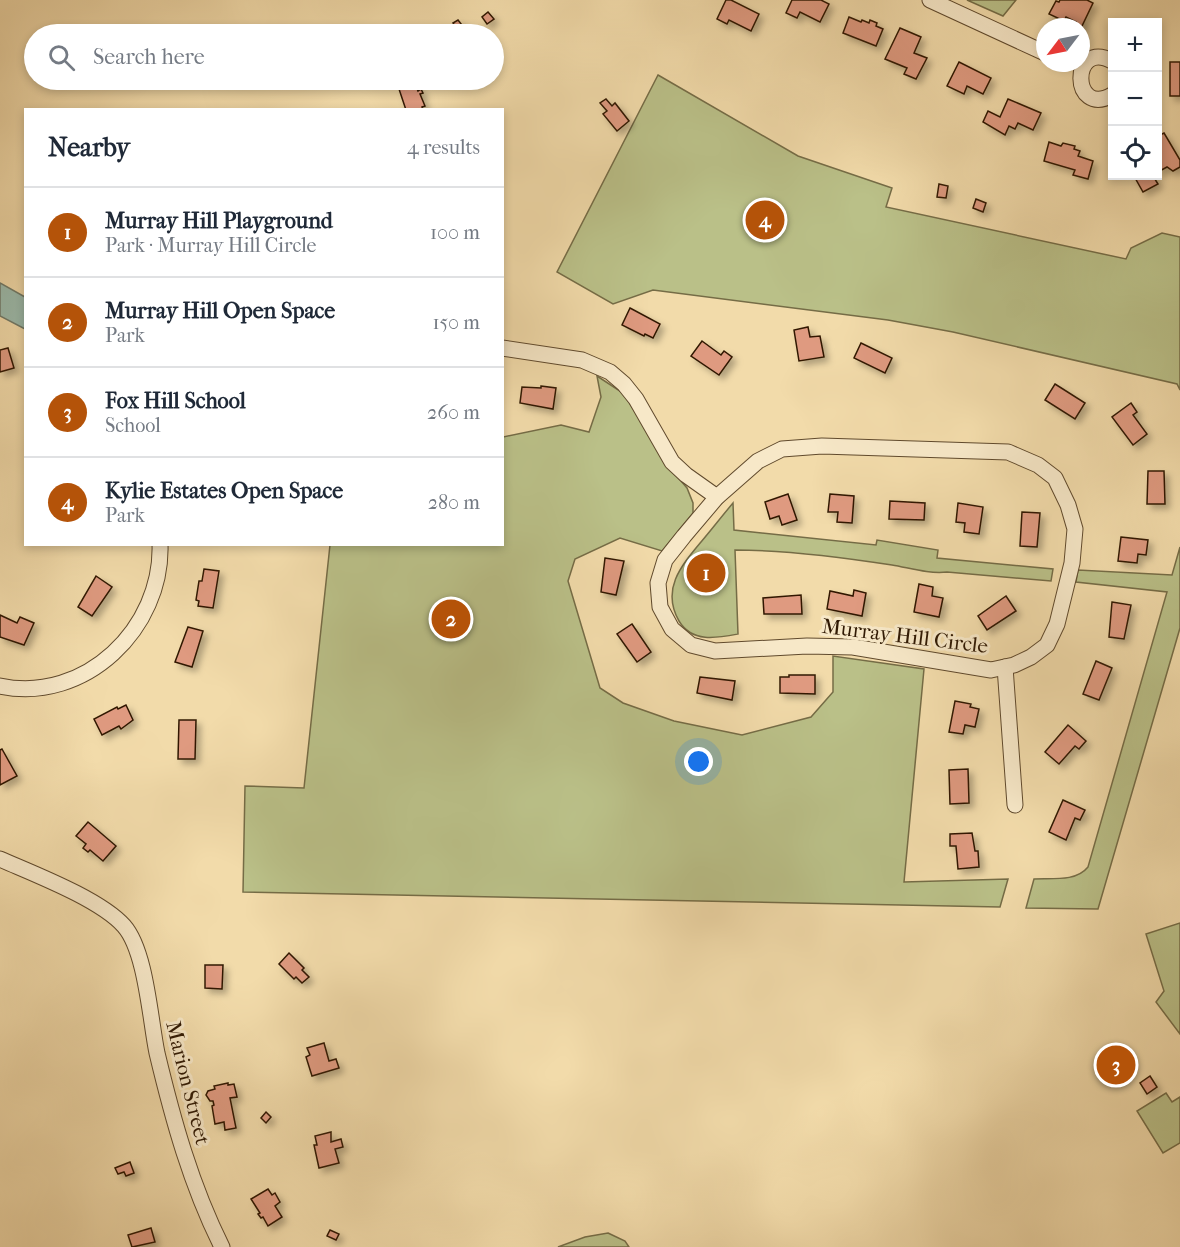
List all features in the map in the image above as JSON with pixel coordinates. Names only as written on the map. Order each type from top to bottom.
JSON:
[{"type":"street","points":[[930,0],[1036,49]]},
{"type":"street","points":[[1090,61],[1108,59]]},
{"type":"street","points":[[1078,72],[1081,85],[1088,95],[1100,99],[1108,97]]},
{"type":"street","points":[[504,348],[582,360],[610,372],[636,399],[672,462],[717,497]]},
{"type":"street","name":"Murray Hill Circle","points":[[822,446],[1008,452],[1038,465],[1055,478],[1068,504],[1075,530],[1072,563],[1057,624],[1047,645],[1031,657],[1005,667],[991,670],[853,647],[807,646],[715,651],[691,645],[672,629],[660,608],[658,583],[665,560],[717,497],[747,469],[769,454],[782,449],[822,446]]},
{"type":"street","points":[[0,686],[36,688],[64,683],[91,670],[114,652],[134,630],[149,604],[158,576],[160,546]]},
{"type":"street","points":[[1005,667],[1015,805]]},
{"type":"street","name":"Marion Street","points":[[0,859],[98,905],[124,926],[137,951],[157,1051],[180,1142],[199,1199],[222,1247]]},
{"type":"green space","points":[[967,0],[1016,0],[1003,16]]},
{"type":"green space","points":[[658,75],[798,156],[892,188],[886,207],[1126,259],[1131,248],[1162,233],[1180,237],[1180,390],[1177,384],[953,332],[888,320],[653,290],[613,304],[557,272]]},
{"type":"green space","points":[[597,376],[623,393],[676,475],[687,488],[693,503],[693,513],[662,551],[620,538],[575,559],[568,581],[600,688],[623,703],[674,721],[742,735],[811,717],[833,692],[833,656],[924,669],[904,882],[1008,879],[1000,907],[243,892],[245,786],[304,788],[330,546],[504,546],[504,437],[561,425],[589,432],[601,397]]},
{"type":"green space","points":[[733,503],[734,530],[876,545],[877,540],[938,550],[937,558],[1053,569],[1051,581],[926,571],[814,554],[735,550],[738,634],[722,637],[698,636],[684,628],[679,621],[672,599],[673,588],[687,560]]},
{"type":"green space","points":[[1180,547],[1180,628],[1098,909],[1026,908],[1034,879],[1070,877],[1083,872],[1088,867],[1167,592],[1076,582],[1078,570],[1172,575]]},
{"type":"green space","points":[[1180,923],[1180,1034],[1156,1002],[1164,991],[1146,934]]},
{"type":"green space","points":[[1166,1093],[1172,1102],[1180,1097],[1180,1143],[1163,1153],[1137,1111]]},
{"type":"green space","points":[[608,1233],[625,1241],[629,1247],[558,1247],[585,1237]]},
{"type":"shaded area","points":[[0,283],[24,296],[24,328],[0,316]]},
{"type":"building","points":[[726,0],[731,0],[759,14],[751,31],[729,20],[727,24],[717,19]]},
{"type":"building","points":[[792,0],[821,0],[829,4],[820,22],[800,12],[797,18],[786,13]]},
{"type":"building","points":[[1060,0],[1087,0],[1093,3],[1086,18],[1058,18],[1049,14],[1056,1]]},
{"type":"building","points":[[488,12],[494,19],[487,24],[482,17]]},
{"type":"building","points":[[849,17],[861,22],[862,20],[869,23],[870,20],[883,29],[876,46],[843,33]]},
{"type":"building","points":[[900,28],[921,37],[914,53],[927,58],[916,79],[904,74],[907,68],[885,59]]},
{"type":"building","points":[[959,62],[991,78],[983,94],[967,86],[964,94],[947,86]]},
{"type":"building","points":[[1170,62],[1180,62],[1180,96],[1170,96]]},
{"type":"building","points":[[399,90],[422,90],[423,93],[420,94],[425,106],[405,108]]},
{"type":"building","points":[[606,99],[612,106],[615,103],[629,121],[617,131],[603,114],[607,111],[600,103]]},
{"type":"building","points":[[1008,99],[1041,113],[1033,130],[1018,123],[1015,129],[1009,126],[1005,135],[983,122],[988,111],[1000,117]]},
{"type":"building","points":[[1164,133],[1180,160],[1180,167],[1173,171],[1167,167],[1162,170],[1162,134]]},
{"type":"building","points":[[1049,142],[1061,146],[1063,143],[1075,146],[1074,149],[1080,151],[1078,156],[1093,161],[1088,179],[1073,175],[1075,170],[1044,161]]},
{"type":"building","points":[[1136,180],[1156,180],[1158,184],[1143,192]]},
{"type":"building","points":[[939,184],[948,186],[946,198],[937,197]]},
{"type":"building","points":[[976,199],[986,203],[983,212],[973,208]]},
{"type":"building","points":[[630,308],[660,324],[653,338],[622,325]]},
{"type":"building","points":[[808,327],[810,337],[820,336],[824,357],[799,361],[794,330]]},
{"type":"building","points":[[702,341],[721,355],[724,351],[732,357],[719,375],[691,356]]},
{"type":"building","points":[[861,343],[892,358],[885,373],[854,358]]},
{"type":"building","points":[[8,348],[14,368],[0,372],[0,350]]},
{"type":"building","points":[[1055,384],[1085,403],[1075,419],[1045,400]]},
{"type":"building","points":[[541,386],[556,388],[553,409],[520,403],[522,387],[541,388]]},
{"type":"building","points":[[1131,403],[1137,412],[1133,415],[1147,434],[1133,445],[1112,417]]},
{"type":"building","points":[[1148,471],[1164,471],[1165,504],[1147,504]]},
{"type":"building","points":[[788,494],[797,520],[782,525],[779,516],[770,519],[765,502]]},
{"type":"building","points":[[830,494],[854,496],[852,523],[837,522],[838,512],[828,512]]},
{"type":"building","points":[[890,501],[925,503],[924,520],[889,519]]},
{"type":"building","points":[[958,503],[983,507],[979,534],[964,532],[965,523],[956,522]]},
{"type":"building","points":[[1022,512],[1040,513],[1037,547],[1020,546]]},
{"type":"building","points":[[1121,537],[1148,540],[1146,555],[1138,554],[1137,563],[1118,561]]},
{"type":"building","points":[[605,558],[624,561],[616,595],[601,592]]},
{"type":"building","points":[[204,569],[219,571],[213,608],[198,606],[199,601],[196,600],[199,581],[202,581]]},
{"type":"building","points":[[96,576],[112,587],[92,616],[78,607]]},
{"type":"building","points":[[919,584],[933,587],[932,596],[943,598],[939,617],[914,612]]},
{"type":"building","points":[[854,590],[866,593],[862,616],[827,609],[830,591],[853,596]]},
{"type":"building","points":[[801,595],[802,614],[764,614],[763,598]]},
{"type":"building","points":[[1006,596],[1016,611],[987,630],[978,616]]},
{"type":"building","points":[[1112,602],[1131,605],[1124,639],[1109,637]]},
{"type":"building","points":[[0,615],[17,623],[20,617],[34,623],[24,645],[0,637]]},
{"type":"building","points":[[632,624],[651,652],[637,662],[617,634]]},
{"type":"building","points":[[188,627],[203,631],[192,667],[175,662]]},
{"type":"building","points":[[1096,661],[1112,668],[1099,700],[1083,694]]},
{"type":"building","points":[[789,675],[815,675],[815,694],[780,693],[780,677],[789,677]]},
{"type":"building","points":[[700,677],[735,681],[732,700],[697,693]]},
{"type":"building","points":[[955,701],[971,704],[970,707],[979,709],[975,727],[965,725],[963,734],[949,732]]},
{"type":"building","points":[[126,705],[133,720],[121,729],[119,726],[102,735],[94,719]]},
{"type":"building","points":[[179,720],[196,720],[195,759],[178,759]]},
{"type":"building","points":[[1068,725],[1086,741],[1079,749],[1075,746],[1059,764],[1045,752]]},
{"type":"building","points":[[2,749],[17,776],[0,785],[0,750]]},
{"type":"building","points":[[968,769],[969,803],[950,804],[949,770]]},
{"type":"building","points":[[1063,800],[1085,810],[1080,820],[1075,818],[1066,840],[1049,832]]},
{"type":"building","points":[[88,822],[116,846],[103,861],[90,850],[88,852],[83,848],[86,844],[76,836]]},
{"type":"building","points":[[972,833],[975,851],[978,851],[979,867],[958,869],[956,846],[950,846],[950,834]]},
{"type":"building","points":[[289,953],[304,968],[302,970],[309,977],[302,983],[296,977],[294,979],[279,964]]},
{"type":"building","points":[[205,965],[223,965],[222,989],[205,988]]},
{"type":"building","points":[[324,1043],[329,1061],[336,1059],[339,1068],[312,1076],[306,1057],[310,1055],[307,1048]]},
{"type":"building","points":[[1150,1076],[1157,1087],[1147,1094],[1140,1083]]},
{"type":"building","points":[[228,1083],[228,1085],[234,1084],[237,1097],[230,1098],[236,1128],[225,1130],[224,1122],[215,1124],[213,1101],[210,1101],[206,1095],[208,1091],[215,1089],[214,1086]]},
{"type":"building","points":[[266,1112],[271,1117],[266,1123],[261,1118]]},
{"type":"building","points":[[331,1132],[331,1142],[341,1139],[343,1147],[335,1149],[339,1163],[319,1168],[314,1145],[317,1145],[315,1136]]},
{"type":"building","points":[[130,1162],[134,1173],[126,1176],[124,1172],[118,1174],[115,1168]]},
{"type":"building","points":[[268,1189],[272,1195],[275,1193],[280,1202],[275,1206],[282,1217],[268,1226],[263,1217],[261,1218],[258,1214],[260,1213],[251,1199]]},
{"type":"building","points":[[151,1228],[155,1242],[132,1247],[128,1235]]},
{"type":"building","points":[[330,1230],[339,1234],[336,1240],[327,1236]]},
{"type":"place","name":"Kylie Estates Open Space","points":[[765,220]]},
{"type":"place","name":"Murray Hill Playground","points":[[706,573]]},
{"type":"place","name":"Murray Hill Open Space","points":[[451,619]]},
{"type":"place","name":"Fox Hill School","points":[[1116,1065]]}]
